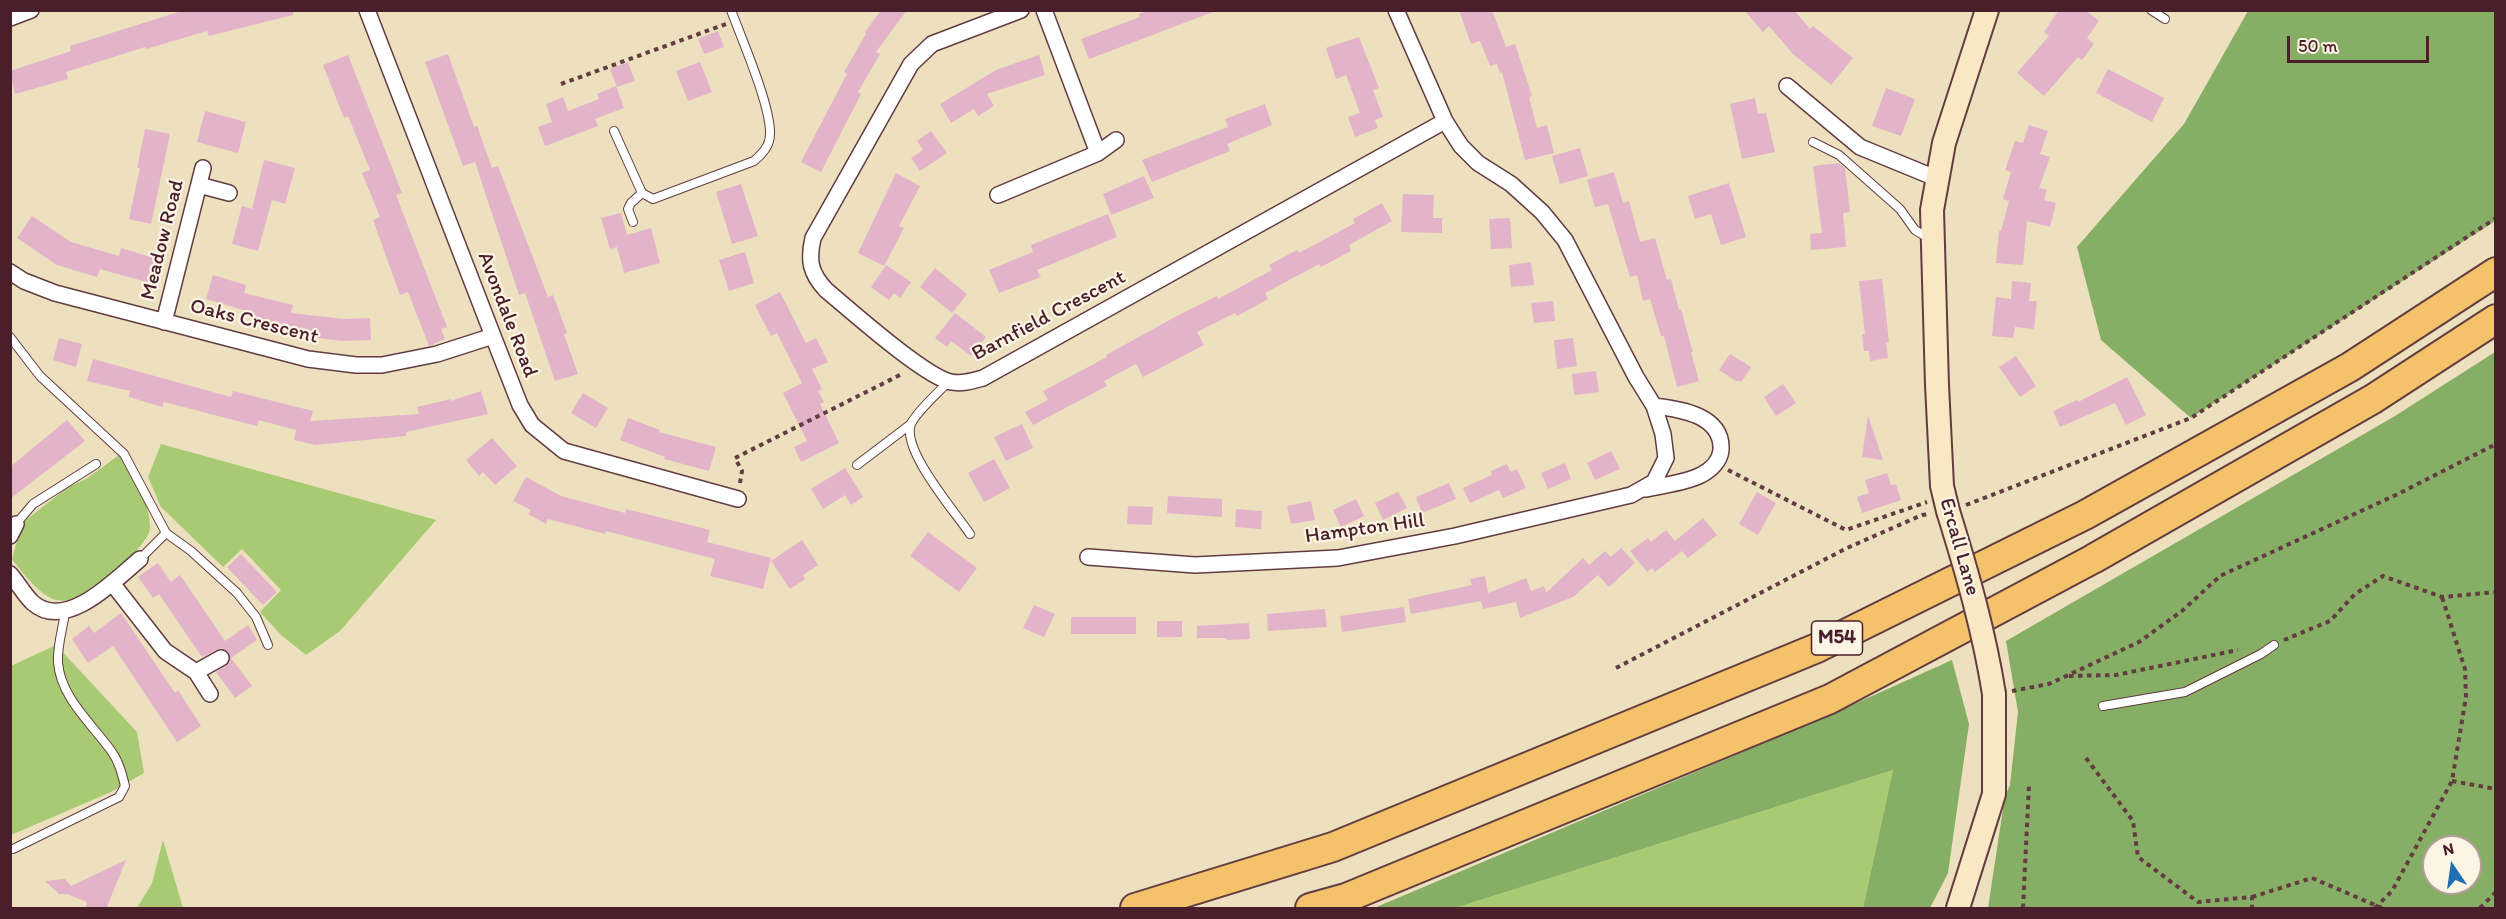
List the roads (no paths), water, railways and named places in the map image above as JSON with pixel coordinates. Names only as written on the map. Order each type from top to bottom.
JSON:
[{"type":"highway","name":"M54","points":[[1135,909],[1334,847],[1817,648],[2085,515],[2350,366],[2496,272]]},
{"type":"highway","name":"M54","points":[[1310,909],[1346,898],[1830,699],[2093,559],[2373,399],[2496,320]]},
{"type":"street","points":[[10,18],[31,10]]},
{"type":"street","name":"Avondale Road","points":[[367,10],[520,405],[532,425],[564,452],[738,499]]},
{"type":"street","points":[[948,382],[919,365],[826,290],[816,279],[810,261],[813,238],[911,64],[932,44],[1021,10]]},
{"type":"street","points":[[1044,10],[1098,153]]},
{"type":"street","points":[[1396,10],[1445,121],[1461,146],[1478,163],[1511,184],[1542,212],[1565,240],[1653,406],[1663,434],[1666,458],[1654,482],[1643,490]]},
{"type":"street","name":"Ercall Lane","points":[[1958,909],[1994,794],[1994,694],[1972,589],[1946,504],[1937,397],[1932,210],[1944,143],[1987,10]]},
{"type":"street","points":[[1787,86],[1860,147],[1938,179]]},
{"type":"street","name":"Barnfield Crescent","points":[[948,382],[967,383],[992,373],[1445,121]]},
{"type":"street","points":[[998,195],[1098,153],[1116,140]]},
{"type":"street","name":"Meadow Road","points":[[164,322],[203,168]]},
{"type":"street","points":[[199,185],[229,193]]},
{"type":"street","name":"Oaks Crescent","points":[[10,272],[24,281],[55,292],[308,359],[382,365],[437,354],[493,336]]},
{"type":"street","name":"Hampton Hill","points":[[1088,557],[1195,565],[1338,558],[1455,536],[1631,495],[1699,476],[1716,464],[1721,453],[1720,440],[1716,429],[1709,421],[1677,409],[1653,406]]},
{"type":"street","points":[[10,574],[34,604],[54,612],[66,612],[75,609],[112,583],[140,559]]},
{"type":"street","points":[[112,583],[165,651],[195,672],[210,694]]},
{"type":"street","points":[[195,672],[221,658]]},
{"type":"lane","points":[[614,131],[642,193],[653,199],[754,161],[764,153],[770,137],[769,117],[731,10]]},
{"type":"lane","points":[[2151,10],[2165,19]]},
{"type":"lane","points":[[1813,142],[1839,155],[1900,209],[1915,230],[1933,241]]},
{"type":"lane","points":[[633,222],[628,209],[642,193]]},
{"type":"lane","points":[[10,337],[40,376],[124,454],[166,532],[191,551],[237,593],[256,617],[268,645]]},
{"type":"lane","points":[[857,465],[911,424],[948,382]]},
{"type":"lane","points":[[911,424],[913,447],[919,460],[970,534]]},
{"type":"lane","points":[[13,530],[33,504],[96,464]]},
{"type":"lane","points":[[140,559],[166,532]]},
{"type":"lane","points":[[13,849],[119,797],[126,786],[113,754],[86,718],[62,679],[58,660],[66,612]]},
{"type":"lane","points":[[2103,706],[2185,692],[2274,645]]}]
